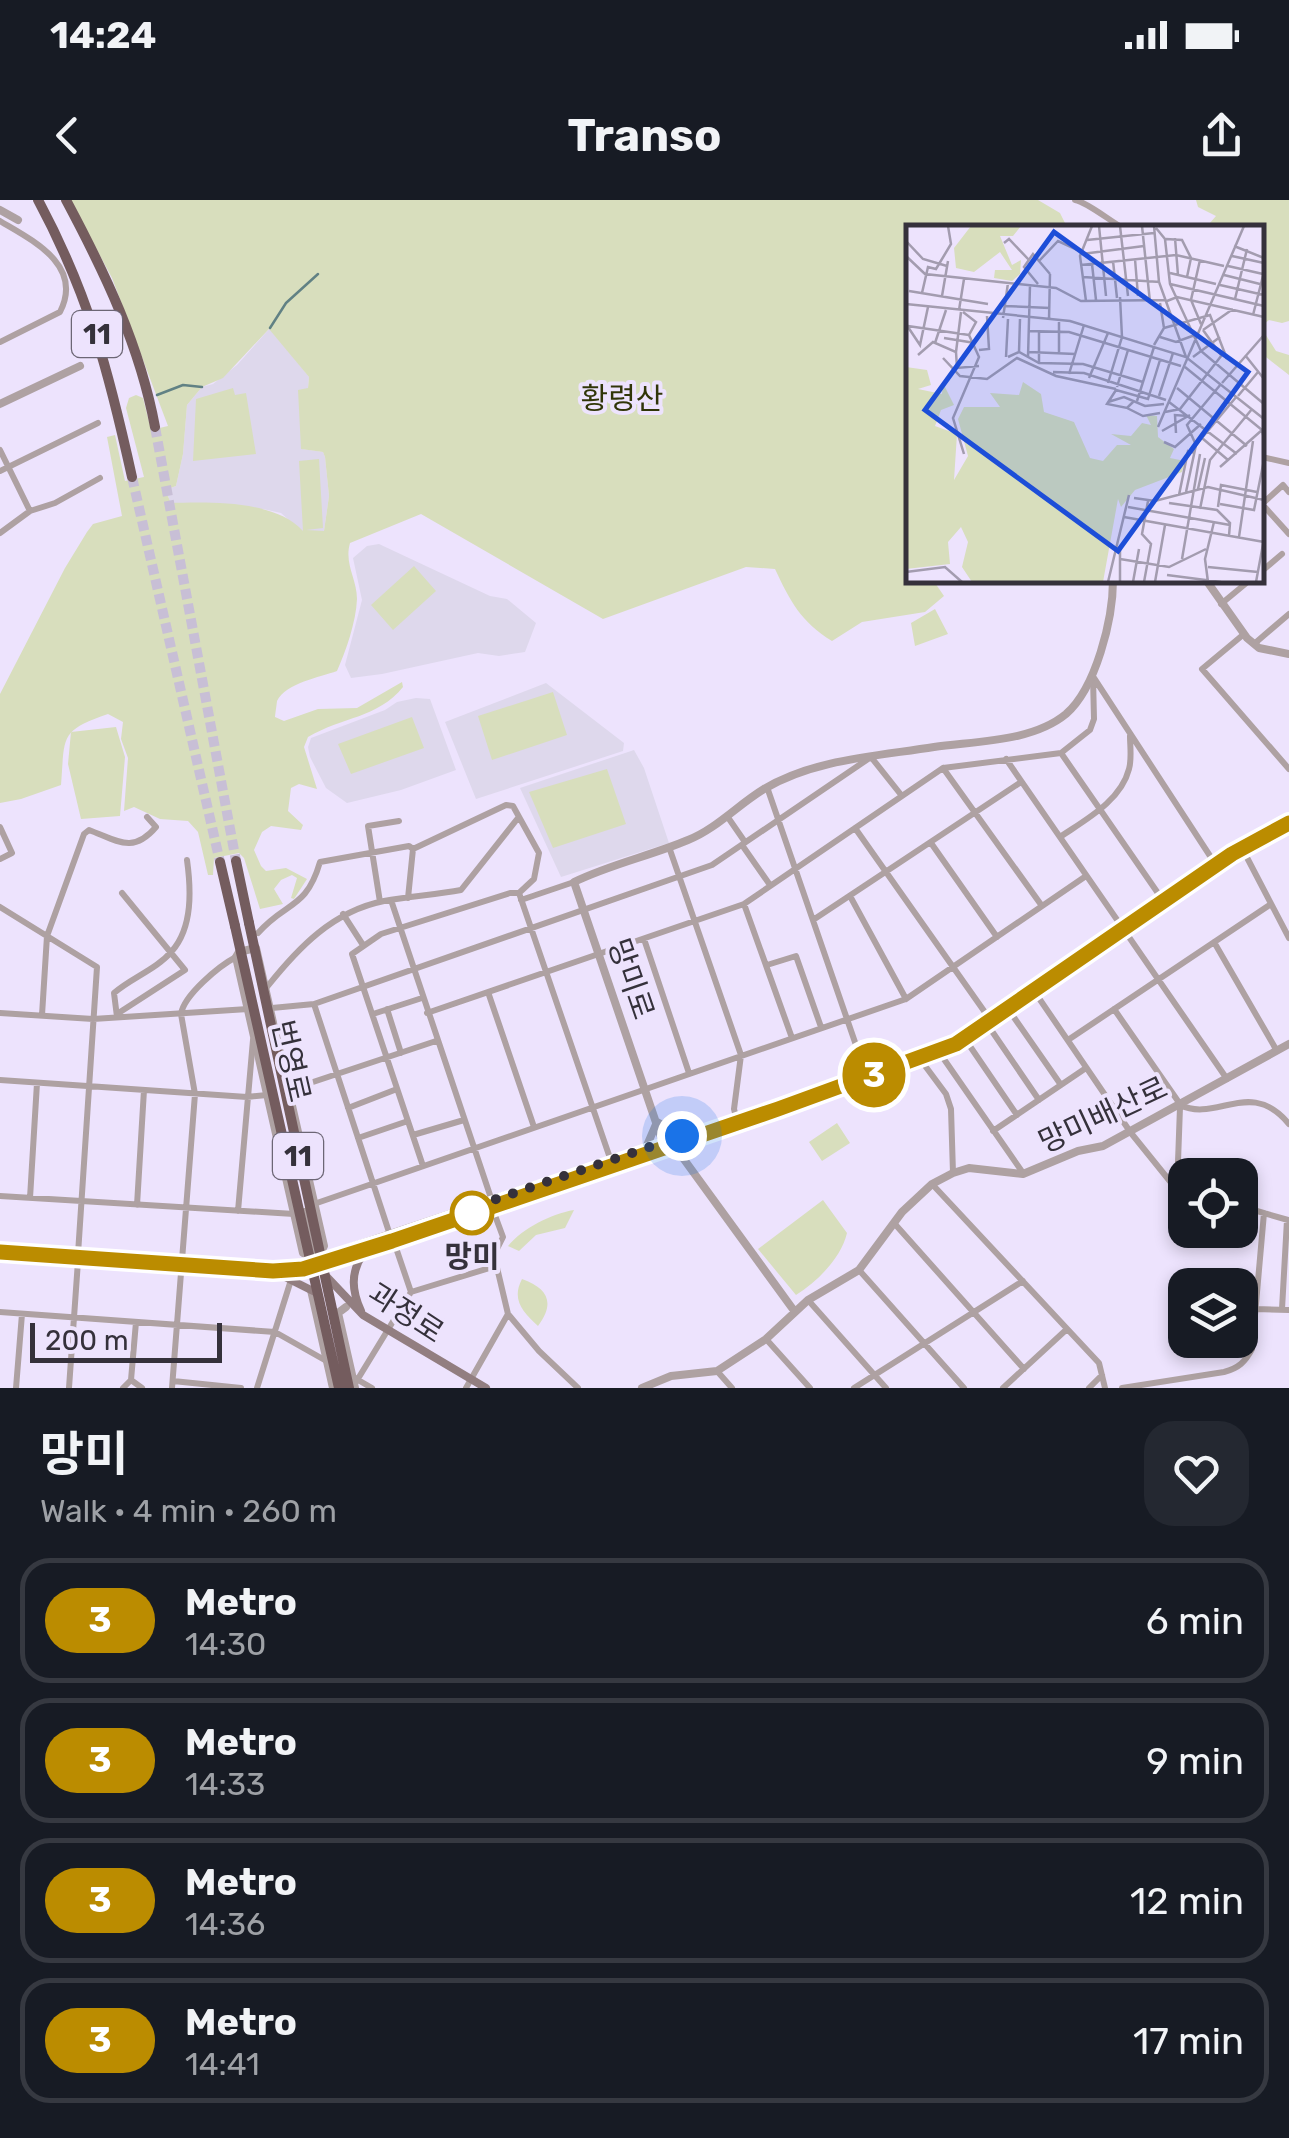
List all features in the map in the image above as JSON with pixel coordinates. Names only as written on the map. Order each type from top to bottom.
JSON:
[{"type":"highway","name":"11","points":[[38,200],[90,312],[132,477]]},
{"type":"highway","name":"11","points":[[66,200],[120,309],[156,427]]},
{"type":"highway","name":"번영로","points":[[236,861],[353,1384]]},
{"type":"highway","name":"번영로","points":[[220,862],[336,1388]]},
{"type":"main road","points":[[281,1276],[682,1136],[939,1052],[1214,862],[1289,823]]},
{"type":"main road","points":[[492,1205],[672,1150],[716,1128]]},
{"type":"main road","points":[[183,1267],[274,1269],[319,1264],[365,1252],[392,1239]]},
{"type":"main road","points":[[363,1315],[355,1297],[354,1270],[365,1252]]},
{"type":"main road","points":[[0,1253],[281,1276],[363,1315]]},
{"type":"main road","name":"과정로","points":[[319,1264],[340,1295],[363,1315],[468,1384],[486,1388]]},
{"type":"street","points":[[1075,200],[1117,225]]},
{"type":"street","points":[[0,210],[18,220]]},
{"type":"street","points":[[0,220],[41,244],[57,264],[66,286],[60,312],[0,342]]},
{"type":"street","points":[[0,404],[80,366]]},
{"type":"street","points":[[0,471],[98,424]]},
{"type":"street","points":[[0,450],[30,511]]},
{"type":"street","points":[[1264,457],[1289,462]]},
{"type":"street","points":[[0,532],[30,511],[56,503],[100,478]]},
{"type":"street","points":[[1264,502],[1284,486],[1289,492]]},
{"type":"street","points":[[1264,506],[1289,534]]},
{"type":"street","points":[[1264,569],[1282,554]]},
{"type":"street","points":[[427,1013],[744,904],[943,768],[1061,753],[1090,730],[1094,719],[1093,676],[1113,582]]},
{"type":"street","points":[[1207,582],[1254,644],[1286,653],[1289,644]]},
{"type":"street","points":[[1221,604],[1248,582]]},
{"type":"street","points":[[1254,644],[1289,614]]},
{"type":"street","points":[[1244,634],[1202,669],[1289,770]]},
{"type":"street","points":[[1093,676],[1214,862]]},
{"type":"street","points":[[423,1166],[352,954],[399,928],[510,892],[520,896],[574,882],[692,839],[766,788],[828,765],[1030,732],[1064,715],[1093,676]]},
{"type":"street","points":[[1060,837],[1100,810],[1117,791],[1129,770],[1130,734]]},
{"type":"street","points":[[1061,753],[1162,898]]},
{"type":"street","points":[[872,757],[902,796]]},
{"type":"street","points":[[272,1008],[314,1004],[712,865],[872,757]]},
{"type":"street","points":[[1006,760],[1227,1079]]},
{"type":"street","points":[[943,768],[1042,906]]},
{"type":"street","points":[[813,920],[1021,782]]},
{"type":"street","points":[[766,788],[866,1077]]},
{"type":"street","points":[[258,933],[273,916],[286,912],[313,886],[320,862],[413,848],[506,805],[513,806],[539,853],[534,878],[520,896]]},
{"type":"street","points":[[727,816],[770,886]]},
{"type":"street","points":[[42,1016],[47,936],[84,834],[89,830],[125,844],[136,844],[156,827],[147,817]]},
{"type":"street","points":[[267,986],[296,951],[344,914],[380,902],[461,890],[518,817]]},
{"type":"street","points":[[380,902],[368,826],[399,821]]},
{"type":"street","points":[[0,827],[12,853],[0,859]]},
{"type":"street","points":[[855,828],[1039,1100]]},
{"type":"street","points":[[931,843],[997,937]]},
{"type":"street","points":[[669,847],[742,1055],[734,1109],[737,1121]]},
{"type":"street","points":[[408,898],[413,848]]},
{"type":"street","points":[[1242,848],[1289,938]]},
{"type":"street","points":[[117,1016],[113,1000],[117,990],[171,952],[186,920],[191,889],[187,860]]},
{"type":"street","points":[[314,1204],[906,999],[1086,876]]},
{"type":"street","name":"망미로","points":[[574,882],[663,1143]]},
{"type":"street","points":[[117,1016],[185,970],[122,893]]},
{"type":"street","points":[[520,896],[610,1161]]},
{"type":"street","points":[[850,896],[906,999]]},
{"type":"street","points":[[390,900],[503,1236],[494,1256],[508,1314],[578,1388]]},
{"type":"street","points":[[744,904],[792,1038]]},
{"type":"street","points":[[1068,1040],[1271,904]]},
{"type":"street","points":[[0,906],[96,967],[69,1388]]},
{"type":"street","points":[[344,914],[363,946]]},
{"type":"street","points":[[644,939],[689,1073]]},
{"type":"street","points":[[1214,942],[1277,1051]]},
{"type":"street","points":[[236,957],[304,1252],[319,1264],[324,1246],[256,948],[238,952],[236,957],[216,967],[182,1004],[195,1094],[172,1385],[242,1388]]},
{"type":"street","points":[[767,966],[796,956],[822,1028]]},
{"type":"street","points":[[1032,988],[1131,1133],[1168,1176]]},
{"type":"street","points":[[488,992],[534,1127]]},
{"type":"street","points":[[373,1014],[422,998]]},
{"type":"street","points":[[314,1004],[410,1292]]},
{"type":"street","points":[[1006,1006],[1061,1085]]},
{"type":"street","points":[[0,1012],[93,1019],[248,1009]]},
{"type":"street","points":[[387,1009],[401,1053]]},
{"type":"street","points":[[1114,1009],[1180,1105],[1188,1109],[1242,1102],[1261,1104],[1276,1110],[1289,1124]]},
{"type":"street","points":[[238,1211],[254,1034]]},
{"type":"street","points":[[963,1036],[1017,1114]]},
{"type":"street","points":[[289,1090],[436,1041]]},
{"type":"street","name":"망미배산로","points":[[642,1388],[683,1374],[717,1371],[766,1339],[808,1300],[859,1270],[894,1223],[932,1184],[953,1172],[970,1168],[1023,1174],[1078,1151],[1104,1146],[1289,1044]]},
{"type":"street","points":[[939,1052],[1023,1174]]},
{"type":"street","points":[[920,1059],[946,1094],[951,1109],[953,1172]]},
{"type":"street","points":[[993,1131],[1086,1068]]},
{"type":"street","points":[[0,1080],[247,1097],[268,1095]]},
{"type":"street","points":[[30,1198],[38,1083]]},
{"type":"street","points":[[348,1108],[398,1089]]},
{"type":"street","points":[[137,1204],[144,1090]]},
{"type":"street","points":[[1180,1105],[1181,1158]]},
{"type":"street","points":[[413,1135],[464,1120]]},
{"type":"street","points":[[358,1138],[408,1121]]},
{"type":"street","points":[[644,1150],[657,1122],[682,1136]]},
{"type":"street","points":[[663,1143],[683,1158],[795,1312]]},
{"type":"street","points":[[932,1184],[1099,1363],[1104,1388]]},
{"type":"street","points":[[0,1196],[294,1214]]},
{"type":"street","points":[[1258,1211],[1288,1220],[1286,1309],[1258,1309]]},
{"type":"street","points":[[1258,1285],[1264,1213]]},
{"type":"street","points":[[894,1223],[1024,1369]]},
{"type":"street","points":[[353,1384],[410,1292],[496,1266]]},
{"type":"street","points":[[859,1270],[964,1388]]},
{"type":"street","points":[[257,1388],[291,1280]]},
{"type":"street","points":[[854,1388],[1023,1281]]},
{"type":"street","points":[[311,1290],[336,1388]]},
{"type":"street","points":[[808,1300],[886,1388]]},
{"type":"street","points":[[346,1307],[338,1312],[353,1384]]},
{"type":"street","points":[[0,1312],[274,1332],[328,1362],[353,1384],[372,1388]]},
{"type":"street","points":[[16,1388],[22,1314]]},
{"type":"street","points":[[468,1384],[508,1314]]},
{"type":"street","points":[[124,1388],[131,1380],[136,1322]]},
{"type":"street","points":[[1003,1388],[1068,1329]]},
{"type":"street","points":[[766,1339],[810,1388]]},
{"type":"street","points":[[1122,1388],[1237,1368],[1245,1358]]},
{"type":"street","points":[[717,1371],[732,1388]]},
{"type":"street","points":[[1089,1388],[1102,1375]]},
{"type":"street","points":[[131,1380],[142,1388]]},
{"type":"shaded area","points":[[270,328],[309,377],[302,449],[323,452],[325,457],[329,496],[324,531],[301,531],[281,513],[263,509],[171,503],[165,490],[176,486],[187,405],[202,387],[213,384],[237,365]]},
{"type":"shaded area","points":[[379,544],[490,596],[507,599],[536,623],[525,652],[499,656],[478,653],[351,678],[345,665],[362,600],[353,558],[367,546]]},
{"type":"shaded area","points":[[546,683],[624,743],[623,751],[476,799],[445,722]]},
{"type":"shaded area","points":[[430,699],[456,770],[401,790],[347,803],[326,788],[310,757],[311,738],[397,702]]},
{"type":"shaded area","points":[[634,750],[644,768],[669,843],[561,877],[520,788]]},
{"type":"green space","name":"황령산","points":[[70,200],[1038,200],[1060,213],[1066,225],[906,225],[906,582],[934,582],[944,596],[925,612],[862,622],[832,641],[798,610],[775,569],[746,567],[603,619],[421,514],[350,543],[357,599],[353,627],[337,671],[281,695],[275,717],[284,721],[318,709],[357,708],[402,682],[403,687],[371,711],[308,737],[304,747],[317,789],[299,784],[291,788],[288,811],[303,825],[301,830],[271,826],[262,832],[254,850],[266,871],[286,868],[307,879],[294,899],[291,898],[297,878],[292,875],[281,880],[274,889],[283,904],[260,909],[239,853],[214,858],[213,875],[208,875],[198,832],[188,821],[160,819],[134,807],[124,811],[128,758],[121,739],[123,722],[108,714],[81,725],[68,738],[61,785],[0,803],[0,694],[87,532],[93,524],[122,516],[107,437],[115,435],[125,481],[144,477],[126,408],[129,398],[143,398],[151,430],[168,426],[112,278]],"holes":[[[269,329],[309,377],[308,388],[298,390],[301,449],[323,452],[325,457],[329,496],[324,531],[306,530],[323,528],[319,459],[299,461],[303,531],[276,513],[259,508],[171,503],[165,490],[176,486],[187,405],[202,387],[223,378]]]},
{"type":"green space","points":[[1196,200],[1289,200],[1289,321],[1269,320],[1264,324],[1264,225],[1210,225],[1216,216],[1198,207]]},
{"type":"green space","points":[[1264,332],[1276,351],[1289,355],[1289,375],[1264,356]]},
{"type":"green space","points":[[233,388],[235,395],[246,393],[256,454],[193,461],[196,399]]},
{"type":"green space","points":[[414,566],[436,591],[393,630],[371,605]]},
{"type":"green space","points":[[935,609],[948,634],[915,646],[911,623]]},
{"type":"green space","points":[[553,692],[567,735],[492,760],[478,716]]},
{"type":"green space","points":[[412,717],[424,748],[351,774],[338,744]]},
{"type":"green space","points":[[116,727],[125,757],[120,816],[81,819],[68,764],[71,732]]},
{"type":"green space","points":[[607,769],[626,824],[553,848],[529,792]]},
{"type":"green space","points":[[837,1123],[850,1143],[822,1161],[809,1142]]},
{"type":"green space","points":[[823,1200],[847,1233],[828,1268],[796,1295],[758,1249]]},
{"type":"green space","points":[[574,1210],[565,1228],[536,1235],[519,1251],[508,1246],[538,1223]]},
{"type":"green space","points":[[522,1279],[538,1287],[546,1297],[547,1310],[538,1326],[523,1311],[518,1299]]},
{"type":"waterway","points":[[270,328],[286,303],[318,274]]},
{"type":"waterway","points":[[157,395],[183,385],[202,387]]},
{"type":"tunnel","points":[[155,427],[236,861]]},
{"type":"tunnel","points":[[132,477],[220,862]]},
{"type":"metro line","name":"3","points":[[0,1252],[273,1271],[303,1269],[343,1258],[956,1044],[1232,854],[1289,823]]},
{"type":"place","name":"망미","points":[[472,1213]]},
{"type":"route","points":[[472,1213],[458,1212],[682,1136]]}]
